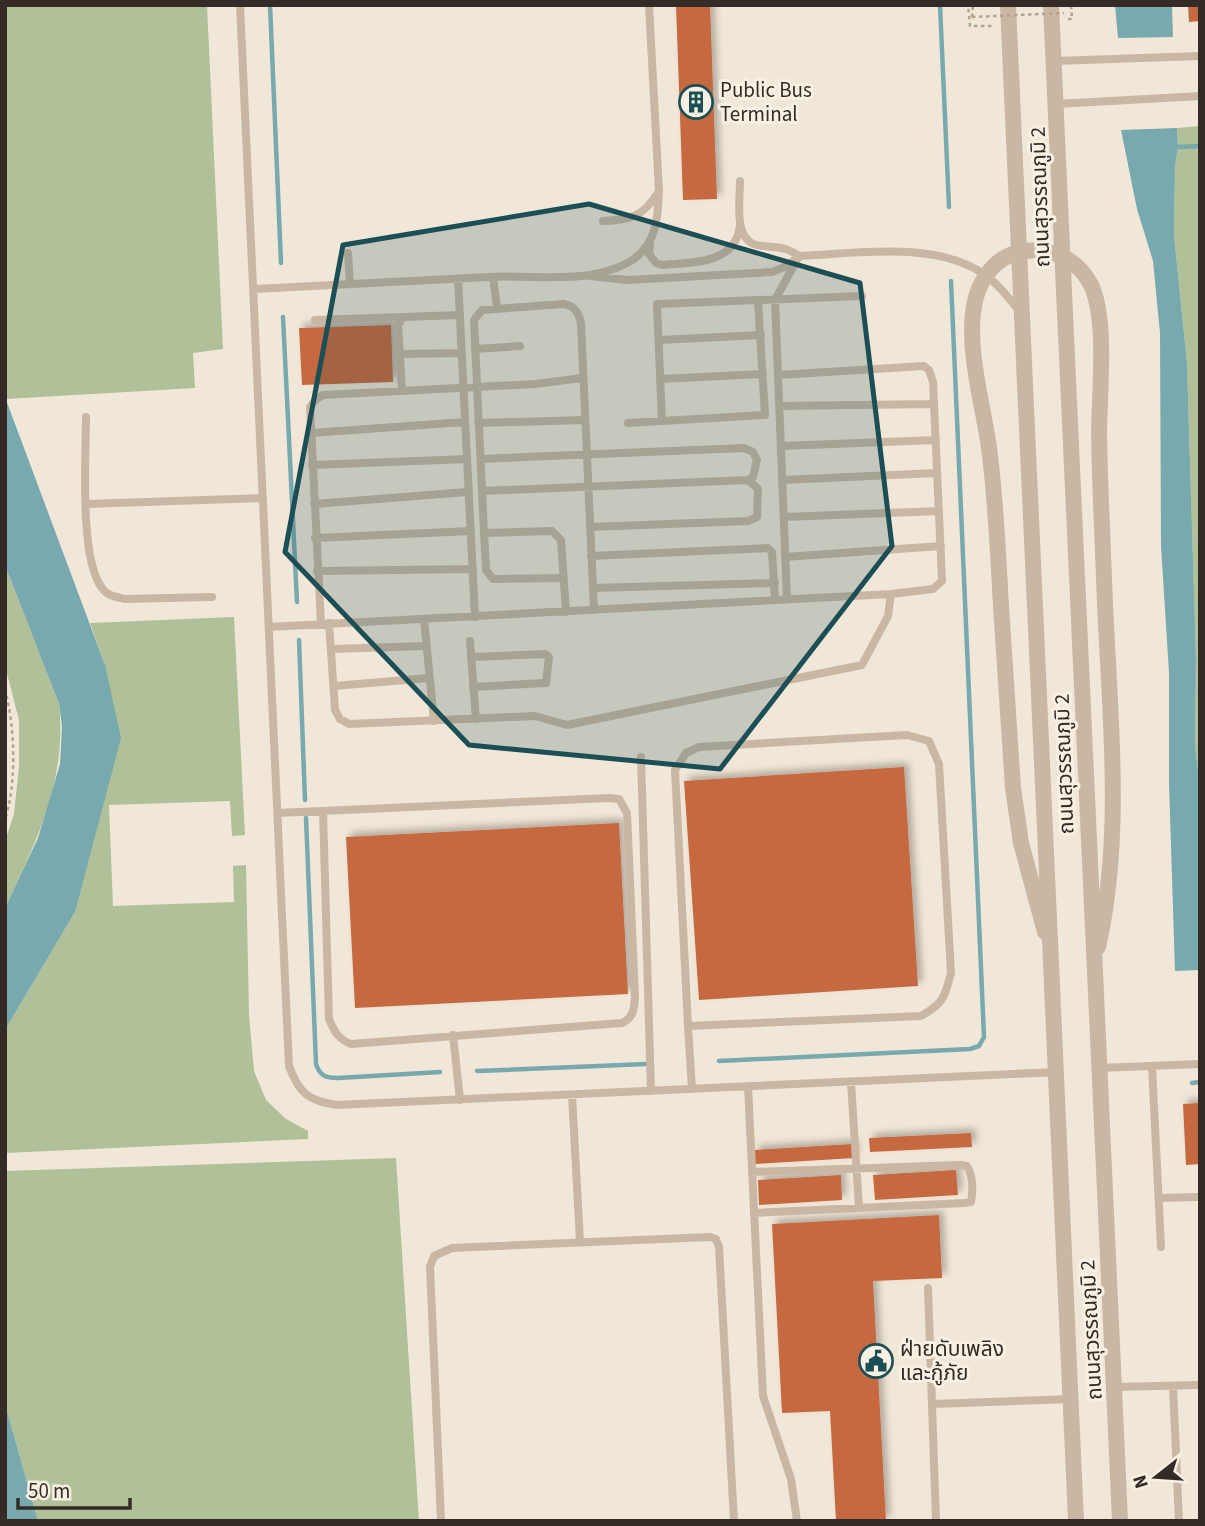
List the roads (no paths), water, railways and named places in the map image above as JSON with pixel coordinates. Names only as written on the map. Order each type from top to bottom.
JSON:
[{"type":"street","name":"ถนนสุวรรณภูมิ 2","points":[[1008,5],[1076,1521]]},
{"type":"street","name":"ถนนสุวรรณภูมิ 2","points":[[1057,9],[1054,61],[1120,1521]]},
{"type":"street","points":[[1052,955],[1021,843],[1013,788],[994,494],[972,318],[975,299],[990,269],[1002,259],[1029,250],[1062,255],[1078,267],[1091,284],[1098,313],[1099,434],[1112,771],[1109,885],[1093,967]]},
{"type":"lane","points":[[240,5],[289,1066],[296,1084],[307,1096],[321,1103],[337,1105],[1057,1072]]},
{"type":"lane","points":[[649,5],[659,191],[657,217],[649,254],[656,263],[662,265],[711,260],[731,248],[738,236],[740,225],[740,181]]},
{"type":"lane","points":[[1054,61],[1200,56]]},
{"type":"lane","points":[[1057,104],[1200,96]]},
{"type":"lane","points":[[603,221],[635,218],[651,204],[659,191]]},
{"type":"lane","points":[[740,225],[744,237],[750,243],[784,248],[799,256],[914,252],[947,259],[977,270],[1000,287],[1024,316]]},
{"type":"lane","points":[[587,275],[621,267],[635,258],[651,240]]},
{"type":"lane","points":[[348,253],[350,284]]},
{"type":"lane","points":[[254,289],[493,277],[587,275],[628,280],[772,272],[787,266],[799,256]]},
{"type":"lane","points":[[787,600],[775,300],[799,256]]},
{"type":"lane","points":[[493,277],[497,308]]},
{"type":"lane","points":[[458,279],[475,617]]},
{"type":"lane","points":[[662,421],[657,304],[862,296]]},
{"type":"lane","points":[[628,423],[765,415],[758,301]]},
{"type":"lane","points":[[563,578],[493,579],[486,570],[474,320],[482,310],[564,304],[572,306],[578,313],[581,324],[594,610]]},
{"type":"lane","points":[[315,320],[460,315]]},
{"type":"lane","points":[[402,390],[398,325],[403,317]]},
{"type":"lane","points":[[659,340],[761,335]]},
{"type":"lane","points":[[475,349],[520,345]]},
{"type":"lane","points":[[400,354],[462,353]]},
{"type":"lane","points":[[269,628],[891,594],[933,589],[943,581],[933,382],[929,370],[923,366],[778,375]]},
{"type":"lane","points":[[660,379],[763,374]]},
{"type":"lane","points":[[582,378],[535,384],[323,395],[310,407],[317,571],[331,649],[335,710],[340,719],[349,724],[535,716],[567,725],[862,664],[888,615],[891,594]]},
{"type":"lane","points":[[779,406],[934,404]]},
{"type":"lane","points":[[86,417],[87,504],[93,568],[103,591],[125,599],[212,597]]},
{"type":"lane","points":[[478,423],[584,420]]},
{"type":"lane","points":[[311,433],[465,422]]},
{"type":"lane","points":[[781,446],[936,440]]},
{"type":"lane","points":[[481,459],[744,448],[753,452],[757,460],[753,477],[748,481],[482,491]]},
{"type":"lane","points":[[312,466],[467,459]]},
{"type":"lane","points":[[782,480],[937,473]]},
{"type":"lane","points":[[590,527],[748,521],[757,517],[758,489],[748,481]]},
{"type":"lane","points":[[314,504],[467,492]]},
{"type":"lane","points":[[87,504],[264,498]]},
{"type":"lane","points":[[783,517],[939,511]]},
{"type":"lane","points":[[315,538],[471,531]]},
{"type":"lane","points":[[484,533],[552,531],[561,540],[566,612]]},
{"type":"lane","points":[[785,557],[941,547]]},
{"type":"lane","points":[[591,556],[768,548],[772,552],[775,600]]},
{"type":"lane","points":[[317,571],[472,569]]},
{"type":"lane","points":[[593,588],[775,583]]},
{"type":"lane","points":[[424,619],[434,720]]},
{"type":"lane","points":[[470,641],[476,719]]},
{"type":"lane","points":[[331,649],[426,646]]},
{"type":"lane","points":[[471,657],[545,654],[549,657],[546,683],[473,687]]},
{"type":"lane","points":[[334,687],[429,678]]},
{"type":"lane","points":[[688,1026],[920,1016],[935,1008],[945,998],[951,973],[940,778],[939,764],[929,741],[907,735],[699,747],[686,753],[674,770],[688,1026],[692,1089]]},
{"type":"lane","points":[[641,757],[651,1091]]},
{"type":"lane","points":[[278,813],[609,798],[620,799],[627,813],[635,998],[634,1012],[629,1020],[622,1023],[351,1044],[342,1041],[329,1019],[323,811]]},
{"type":"lane","points":[[453,1035],[460,1100]]},
{"type":"lane","points":[[1100,1068],[1200,1064]]},
{"type":"lane","points":[[1152,1066],[1161,1247]]},
{"type":"lane","points":[[851,1082],[859,1208]]},
{"type":"lane","points":[[748,1086],[763,1396],[791,1479],[797,1521]]},
{"type":"lane","points":[[572,1095],[579,1242]]},
{"type":"lane","points":[[752,1172],[967,1166],[970,1170],[972,1194],[971,1202],[964,1203],[754,1213]]},
{"type":"lane","points":[[1159,1198],[1200,1197]]},
{"type":"lane","points":[[441,1521],[430,1267],[434,1256],[452,1248],[710,1237],[716,1239],[719,1247],[734,1521]]},
{"type":"lane","points":[[928,1288],[936,1521]]},
{"type":"lane","points":[[1115,1387],[1200,1385]]},
{"type":"lane","points":[[1173,1386],[1179,1521]]},
{"type":"lane","points":[[933,1404],[1071,1399]]},
{"type":"water","points":[[1115,5],[1172,5],[1173,37],[1118,38]]},
{"type":"water","points":[[1177,128],[1174,235],[1187,363],[1196,658],[1195,744],[1200,789],[1200,970],[1175,971],[1169,784],[1169,673],[1161,546],[1160,333],[1153,261],[1137,209],[1121,130]]},
{"type":"water","points":[[5,397],[105,665],[121,738],[75,912],[5,1030],[5,908],[38,838],[60,764],[62,726],[59,704],[5,565]]},
{"type":"water","points":[[5,1404],[38,1521],[5,1521]]},
{"type":"waterway","points":[[270,5],[281,263]]},
{"type":"waterway","points":[[940,5],[949,207]]},
{"type":"waterway","points":[[1178,147],[1200,146]]},
{"type":"waterway","points":[[719,1061],[970,1049],[979,1046],[984,1037],[951,281]]},
{"type":"waterway","points":[[283,317],[297,602]]},
{"type":"waterway","points":[[299,640],[305,800]]},
{"type":"waterway","points":[[306,818],[316,1064],[319,1071],[324,1076],[334,1078],[440,1072]]},
{"type":"waterway","points":[[477,1071],[646,1064]]},
{"type":"waterway","points":[[1192,1083],[1200,1082]]},
{"type":"place","name":"Public Bus Terminal","points":[[696,102]]},
{"type":"place","name":"ฝ่ายดับเพลิง และกู้ภัย","points":[[876,1361]]}]
